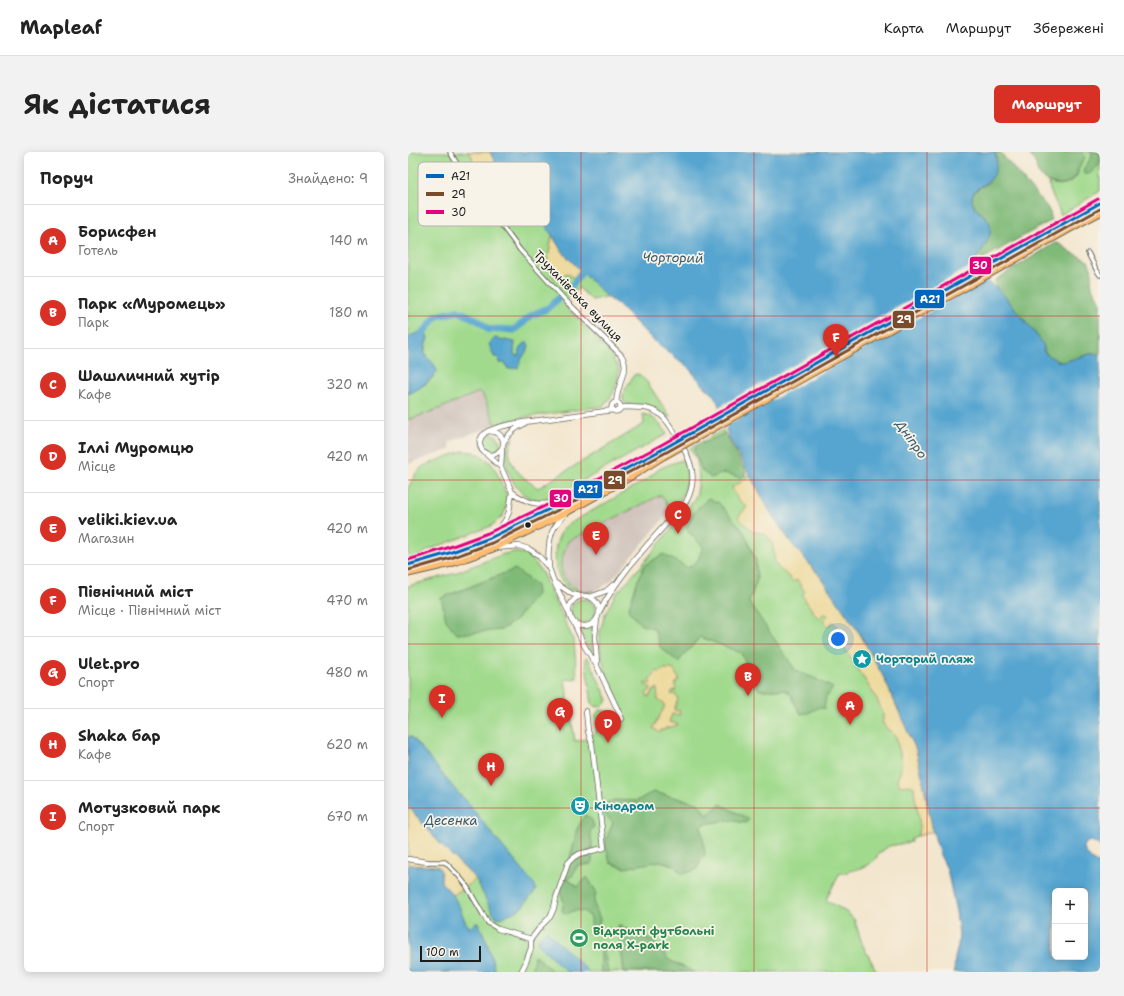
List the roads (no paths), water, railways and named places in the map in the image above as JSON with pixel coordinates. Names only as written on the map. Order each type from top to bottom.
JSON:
[{"type":"main road","points":[[408,573],[450,563],[493,548],[566,512],[631,476],[662,453],[1100,203]]},
{"type":"main road","points":[[408,565],[449,553],[490,538],[662,453],[1100,212]]},
{"type":"street","name":"Труханівська вулиця","points":[[450,152],[456,162]]},
{"type":"street","name":"Труханівська вулиця","points":[[502,226],[520,250],[567,302],[621,355],[624,360],[625,367],[616,402]]},
{"type":"street","points":[[1088,253],[1100,275]]},
{"type":"street","points":[[613,410],[612,405],[616,402],[620,404],[621,407],[648,408],[663,416],[674,432]]},
{"type":"street","points":[[564,502],[544,505],[534,504],[526,502],[512,492],[501,467],[482,449],[480,440],[483,435],[488,431],[505,426],[613,410],[618,411],[621,407]]},
{"type":"street","points":[[485,453],[493,455],[498,453],[506,437],[513,430],[532,421]]},
{"type":"street","points":[[488,431],[494,431],[502,437],[503,444],[501,467]]},
{"type":"street","points":[[597,666],[597,618],[606,598],[641,552],[686,502],[690,495],[693,477],[690,459],[684,449]]},
{"type":"street","points":[[490,538],[505,521],[509,512],[512,492]]},
{"type":"street","points":[[566,512],[551,536],[548,559],[549,568],[554,582],[585,647],[597,666],[622,719]]},
{"type":"street","points":[[493,548],[519,546],[529,549],[538,555],[549,568]]},
{"type":"street","points":[[554,582],[572,594],[590,597],[606,591],[616,583]]},
{"type":"street","points":[[580,596],[570,605],[571,617],[579,624],[584,625],[589,625],[597,618]]},
{"type":"street","points":[[590,597],[597,603],[599,613]]},
{"type":"street","points":[[521,972],[531,948],[532,939],[541,926],[550,917],[554,908],[558,890],[570,860],[579,854],[604,848],[592,744],[588,731],[586,711]]},
{"type":"street","points":[[408,859],[427,862],[445,862],[466,885],[475,898],[488,923],[498,929],[532,939]]},
{"type":"water","name":"Дніпро","points":[[490,152],[995,152],[996,164],[995,172],[992,178],[977,189],[972,198],[975,208],[986,218],[991,227],[988,240],[978,256],[977,260],[979,269],[985,279],[1001,292],[1035,333],[1043,344],[1044,352],[1046,354],[1057,361],[1063,362],[1090,354],[1100,354],[1100,847],[1098,844],[1089,841],[1085,844],[1084,849],[1094,861],[1098,863],[1100,861],[1100,972],[954,972],[959,934],[947,869],[939,853],[933,831],[916,750],[884,678],[860,634],[819,575],[793,545],[771,513],[729,438],[718,403],[713,394],[687,366],[656,343],[567,257],[546,226],[550,226],[550,162],[495,162]]},
{"type":"water","points":[[421,331],[426,333],[428,338],[424,351],[425,355],[435,366],[437,371],[432,378],[408,394],[408,337]]},
{"type":"water","points":[[495,338],[515,342],[514,353],[518,356],[520,349],[525,343],[528,343],[529,347],[518,368],[508,369],[505,363],[499,363],[498,357],[494,357],[489,344]]},
{"type":"water","name":"Десенка","points":[[408,736],[412,737],[458,793],[466,800],[535,885],[535,892],[520,909],[500,918],[496,917],[492,912],[476,879],[443,847],[408,806]]},
{"type":"water","points":[[408,865],[437,866],[441,871],[441,882],[453,895],[469,927],[475,923],[478,923],[486,941],[495,972],[408,972]]},
{"type":"water","points":[[547,931],[589,972],[567,972],[537,943],[540,936]]},
{"type":"waterway","name":"Чорторий","points":[[571,287],[585,268],[590,268]]},
{"type":"waterway","name":"Чорторий","points":[[408,342],[420,336],[437,316],[458,311],[478,320],[489,330],[514,330],[532,315],[548,308],[558,299]]},
{"type":"place","name":"Північний міст","points":[[836,357]]},
{"type":"place","name":"Шашличний хутір","points":[[678,534]]},
{"type":"place","name":"veliki.kiev.ua","points":[[596,555]]},
{"type":"place","name":"Чорторий пляж","points":[[862,659]]},
{"type":"place","name":"Парк «Муромець»","points":[[748,696]]},
{"type":"place","name":"Мотузковий парк","points":[[442,718]]},
{"type":"place","name":"Борисфен","points":[[850,725]]},
{"type":"place","name":"Ulet.pro","points":[[560,731]]},
{"type":"place","name":"Іллі Муромцю","points":[[608,743]]},
{"type":"place","name":"Shaka бар","points":[[491,786]]},
{"type":"place","name":"Кінодром","points":[[580,806]]},
{"type":"place","name":"Відкриті футбольні поля X-park","points":[[579,938]]}]
